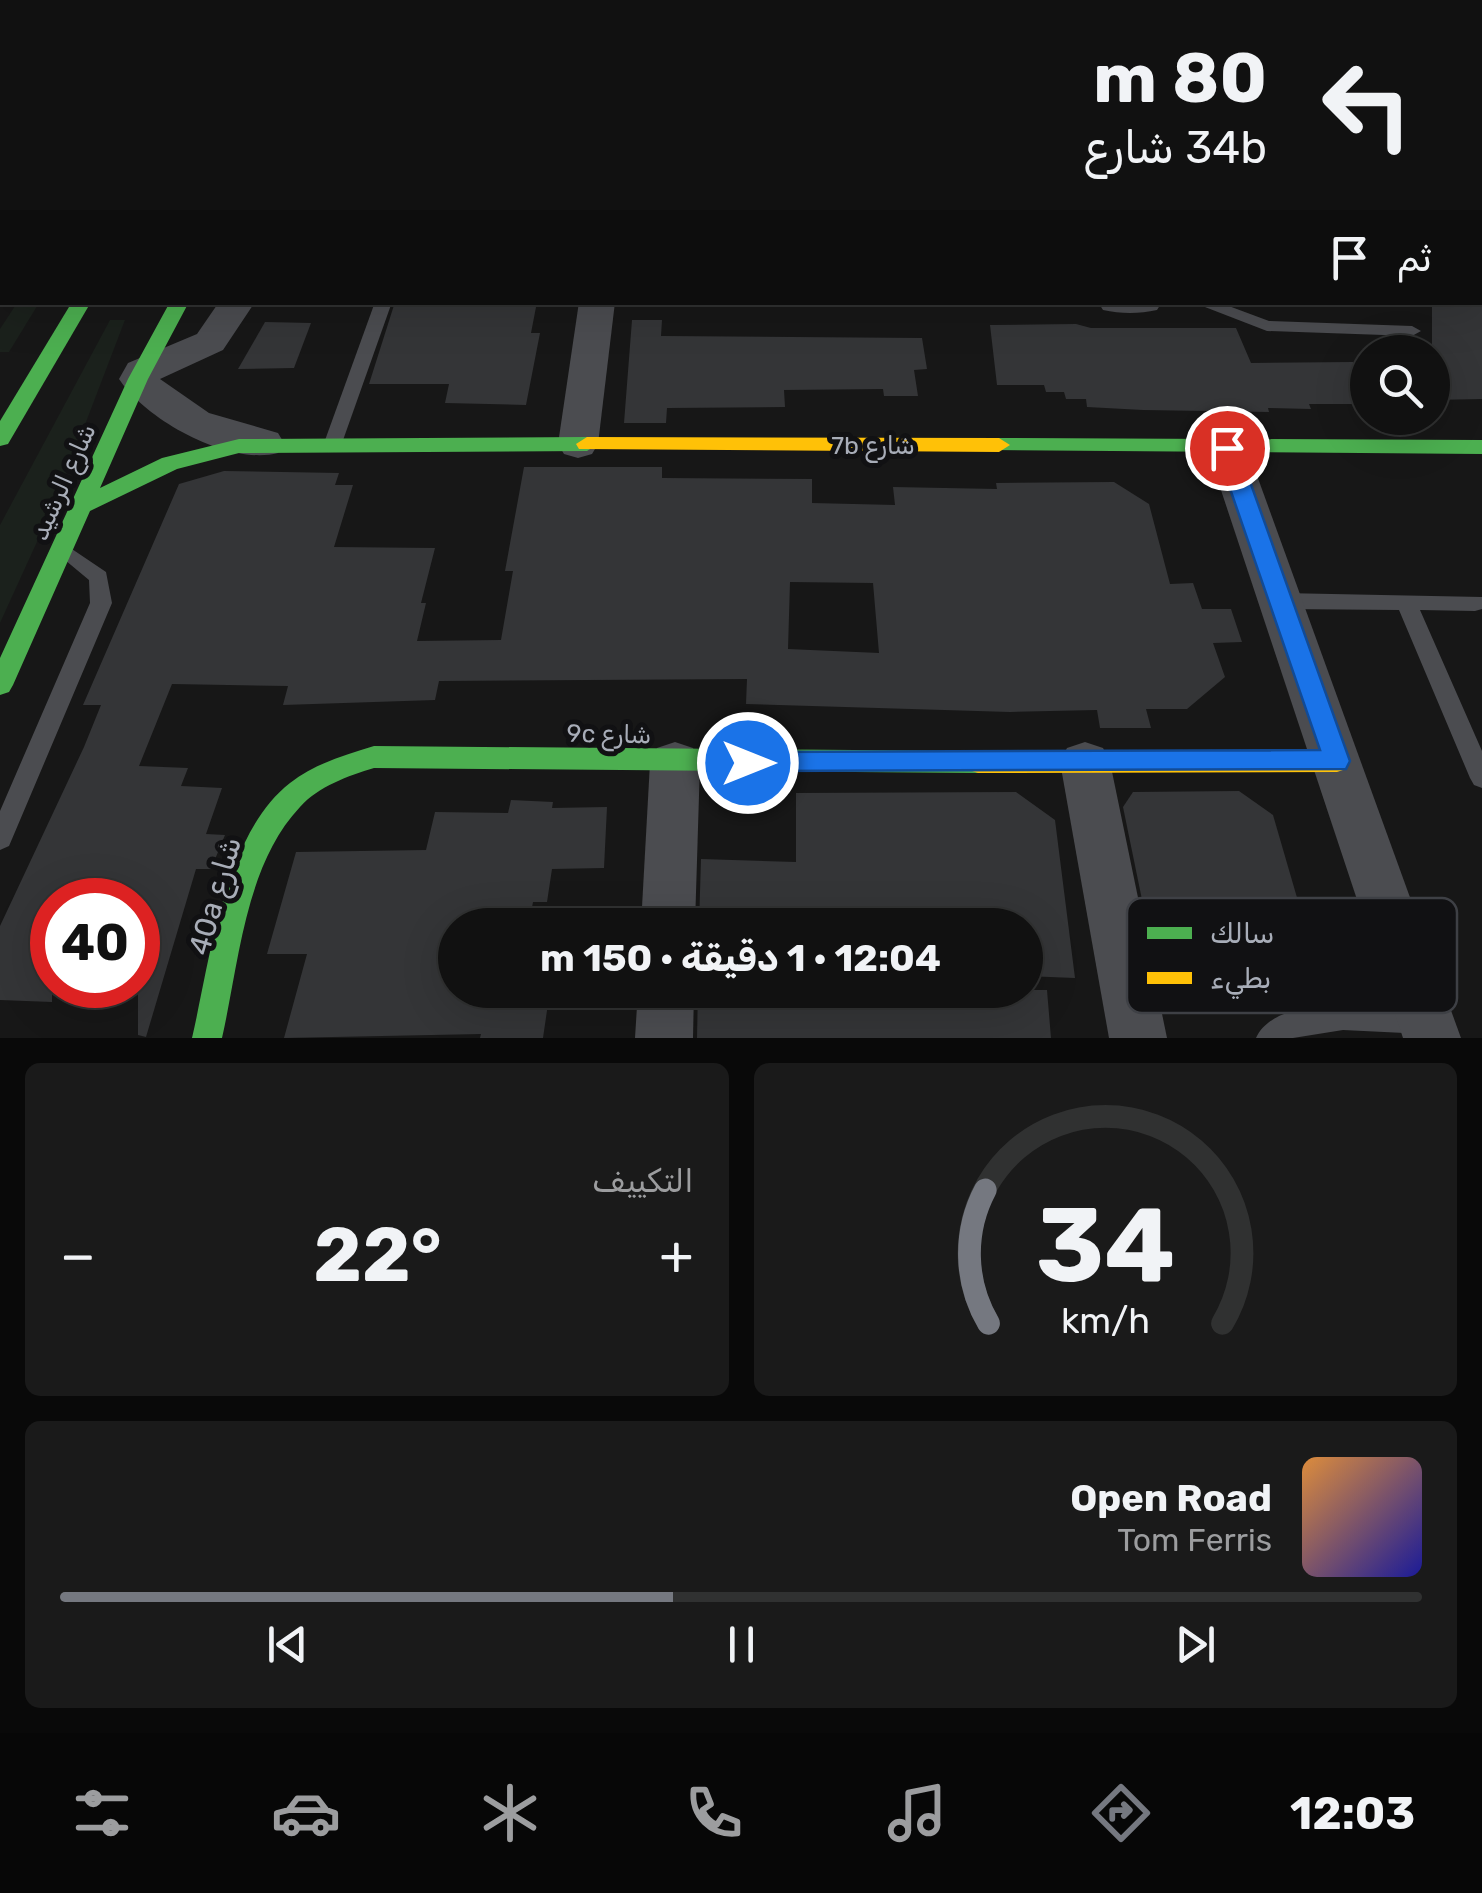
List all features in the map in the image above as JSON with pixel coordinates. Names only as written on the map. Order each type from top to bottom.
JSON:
[{"type":"street","points":[[1,435],[80,305]]},
{"type":"street","name":"شارع الرشيد","points":[[0,686],[140,375],[178,305]]},
{"type":"street","points":[[140,375],[210,342],[224,328],[236,305]]},
{"type":"street","points":[[578,444],[597,305]]},
{"type":"street","name":"7b شارع","points":[[140,375],[168,408],[202,428],[264,443]]},
{"type":"street","name":"7b شارع","points":[[83,505],[159,464],[224,446],[264,443],[1482,447]]},
{"type":"street","points":[[1227,448],[1383,898]]},
{"type":"street","name":"9c شارع","points":[[307,784],[339,767],[374,757],[675,763],[1336,761]]},
{"type":"street","points":[[1084,762],[1127,982]]},
{"type":"street","points":[[669,908],[675,763]]},
{"type":"street","name":"40a شارع","points":[[206,1038],[261,838],[280,808],[307,784]]},
{"type":"street","points":[[664,1038],[665,1008]]},
{"type":"street","points":[[1133,1013],[1138,1038]]},
{"type":"lane","points":[[333,443],[383,305]]},
{"type":"lane","points":[[1208,305],[1267,326],[1412,331]]},
{"type":"lane","points":[[0,839],[101,603],[99,577],[64,550]]},
{"type":"lane","points":[[1282,601],[1476,603]]},
{"type":"lane","points":[[1406,602],[1482,778]]},
{"type":"lane","points":[[1270,1038],[1282,1027],[1308,1020],[1429,1030]]},
{"type":"shaded area","points":[[16,305],[38,305],[9,352],[0,352],[0,329]]},
{"type":"shaded area","points":[[110,320],[125,320],[57,498],[0,623],[0,525]]},
{"type":"building","points":[[394,305],[536,305],[531,333],[540,333],[526,405],[445,403],[449,384],[369,384]]},
{"type":"building","points":[[1432,305],[1482,305],[1482,399],[1450,400],[1450,335],[1432,335]]},
{"type":"building","points":[[632,320],[662,320],[661,336],[922,338],[927,369],[914,370],[918,396],[884,396],[883,389],[784,390],[785,407],[667,408],[666,423],[624,423]]},
{"type":"building","points":[[265,322],[311,323],[294,368],[238,369]]},
{"type":"building","points":[[990,325],[1236,328],[1251,363],[1350,362],[1350,404],[1309,404],[1311,409],[1268,408],[1269,412],[1087,407],[1086,399],[1066,399],[1064,392],[1046,392],[1044,385],[997,385]]},
{"type":"building","points":[[524,467],[662,467],[662,478],[812,479],[812,503],[895,505],[893,487],[997,489],[996,483],[1114,482],[1149,504],[1170,584],[1193,583],[1202,609],[1231,609],[1242,642],[1213,643],[1225,677],[1187,709],[1146,709],[1151,728],[1100,728],[1097,710],[1010,712],[746,704],[747,679],[439,681],[435,700],[283,705],[288,686],[172,684],[139,766],[188,768],[181,786],[222,788],[206,834],[225,835],[211,869],[196,869],[160,990],[160,878],[30,878],[30,1001],[0,1000],[0,926],[84,747],[101,705],[83,705],[179,484],[224,471],[339,473],[335,485],[353,485],[334,547],[435,548],[421,603],[426,603],[417,641],[501,640],[513,571],[505,571]],"holes":[[[790,582],[873,583],[879,653],[788,649]]]},
{"type":"building","points":[[1239,791],[1273,815],[1297,898],[1142,898],[1123,807],[1133,792]]},
{"type":"building","points":[[1016,792],[1055,820],[1075,978],[1043,977],[1043,908],[700,908],[701,859],[796,862],[796,793]]},
{"type":"building","points":[[511,800],[553,802],[552,808],[607,807],[604,868],[552,869],[547,902],[533,902],[532,908],[438,908],[438,1008],[547,1008],[543,1038],[480,1038],[481,1034],[284,1038],[307,954],[267,954],[296,852],[426,850],[435,812],[508,813]]},
{"type":"building","points":[[1043,990],[1047,990],[1051,1038],[697,1038],[698,1008],[1043,1008]]},
{"type":"building","points":[[138,1008],[155,1008],[146,1037],[138,1035]]},
{"type":"traffic: fast","points":[[0,439],[80,305]]},
{"type":"traffic: fast","points":[[0,685],[138,379],[178,305]]},
{"type":"traffic: fast","points":[[83,505],[170,463],[239,446],[587,444]]},
{"type":"traffic: fast","points":[[999,445],[1482,447]]},
{"type":"traffic: fast","points":[[207,1038],[236,911],[258,846],[273,819],[300,790],[352,764],[374,757],[978,762]]},
{"type":"traffic: slow","points":[[587,444],[999,445]]},
{"type":"traffic: slow","points":[[978,762],[1337,761]]},
{"type":"route","points":[[748,763],[1336,761],[1227,448]]}]
